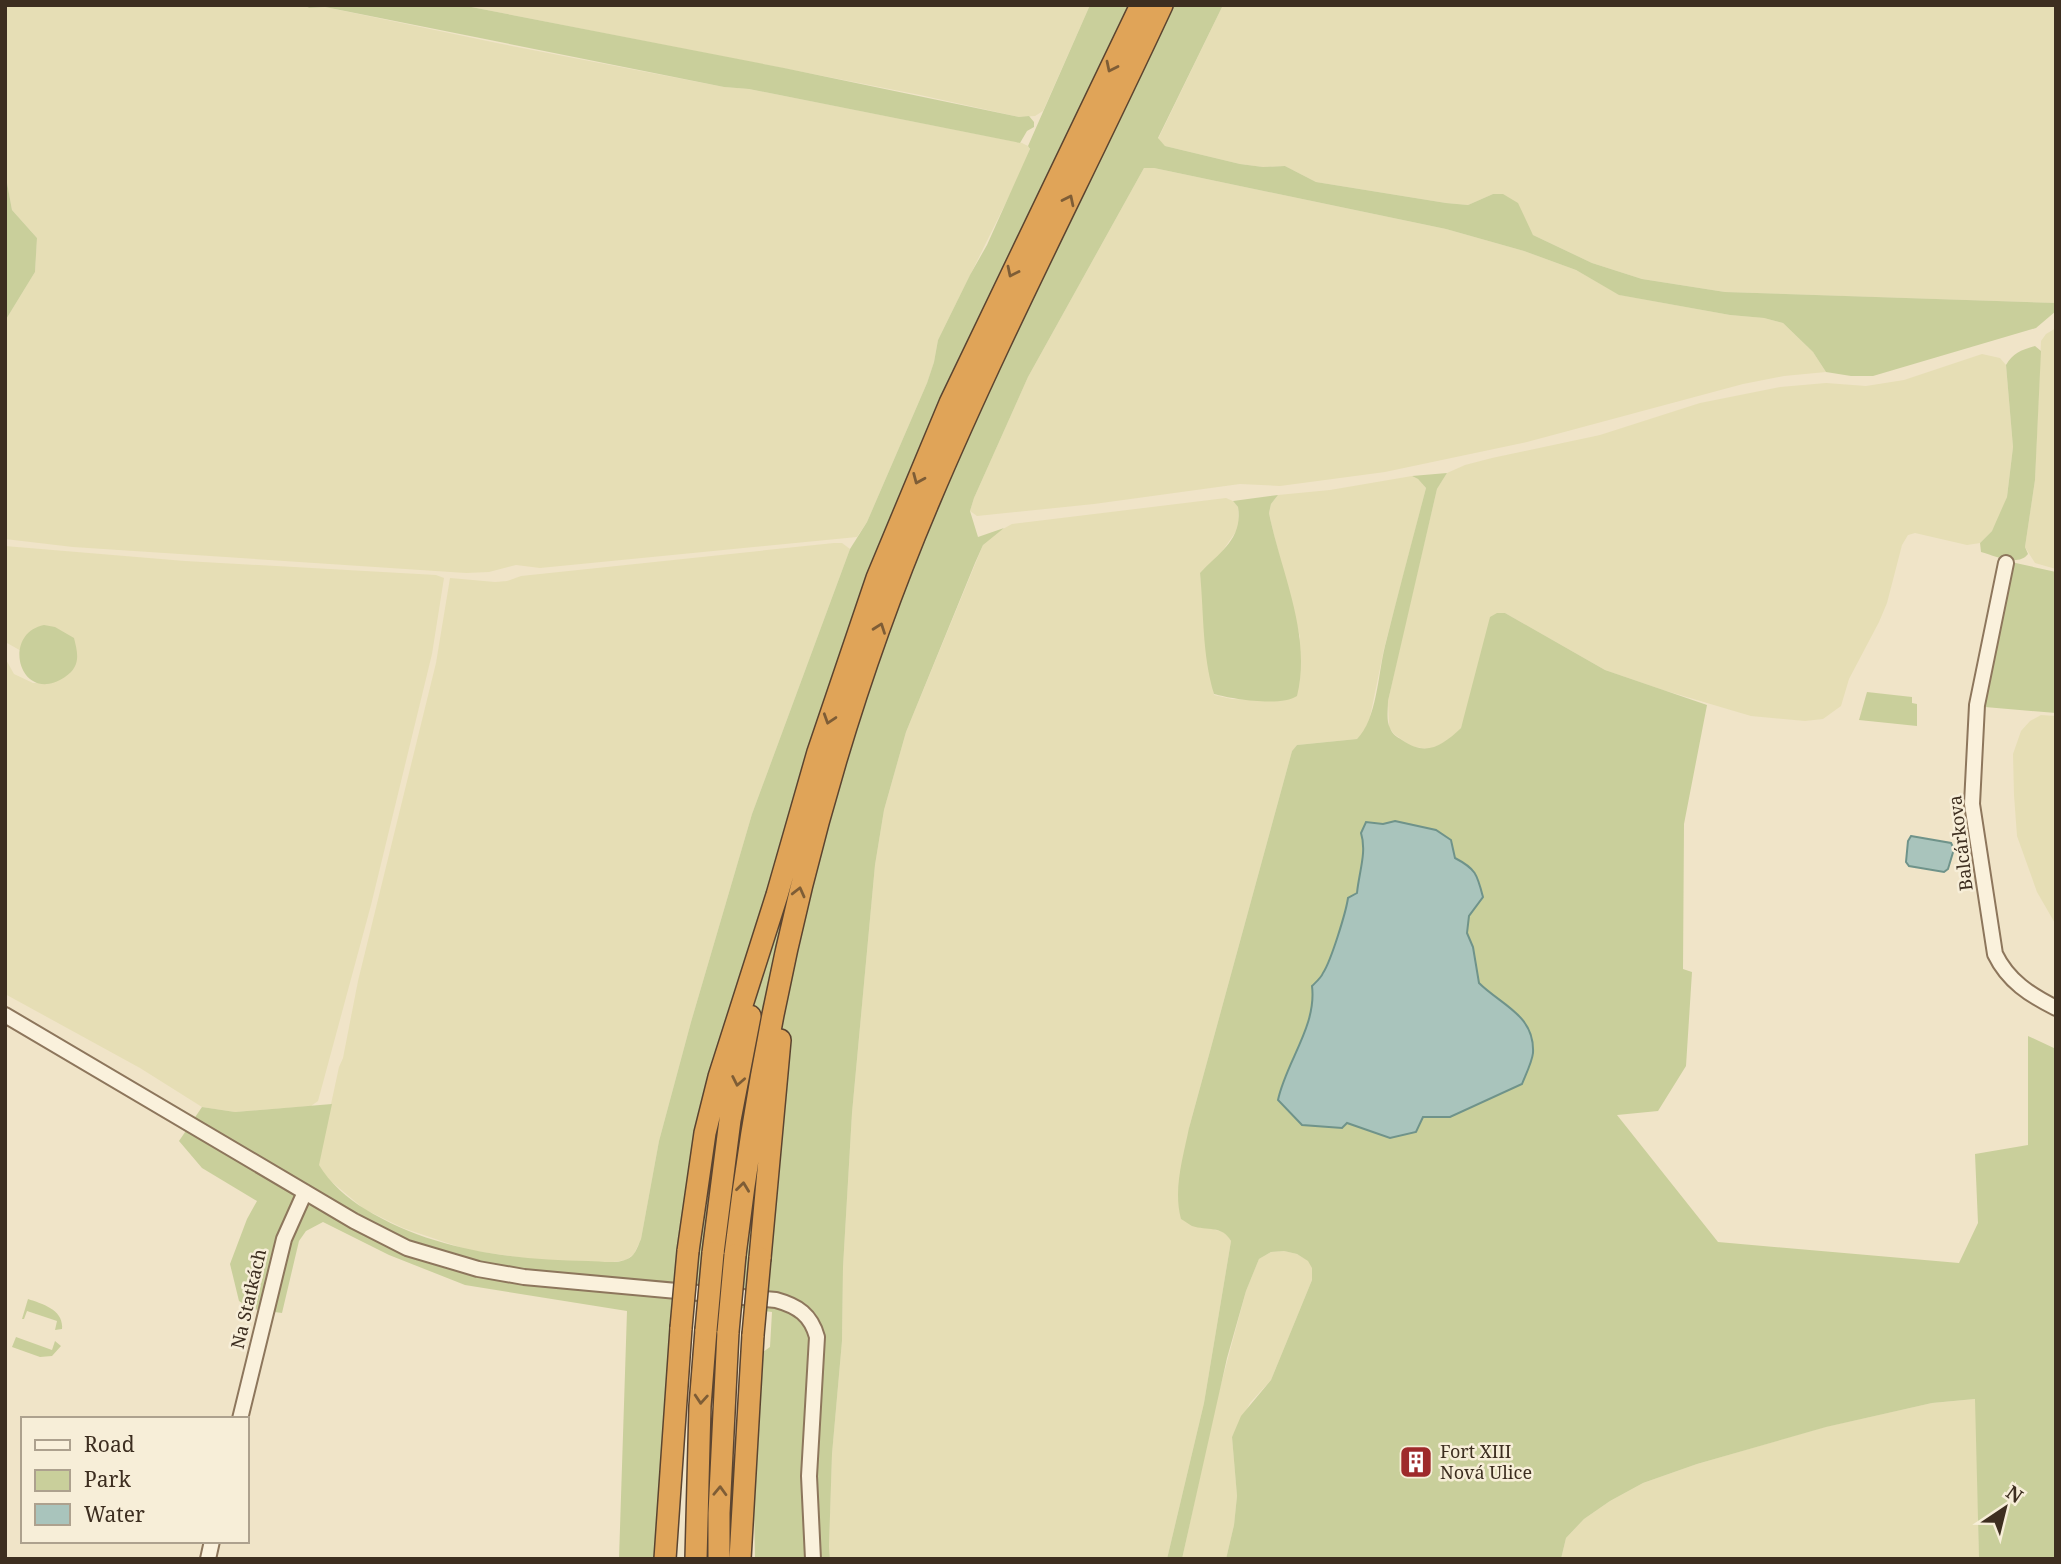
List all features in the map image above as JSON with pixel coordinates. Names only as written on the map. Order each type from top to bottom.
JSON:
[{"type":"highway","points":[[665,1559],[688,1251],[710,1113],[800,811],[850,652],[913,490],[1000,297],[1141,5]]},
{"type":"highway","points":[[719,1559],[720,1475],[728,1332],[735,1255],[757,1093],[791,925],[827,789],[849,716],[928,503],[976,394],[1162,5]]},
{"type":"highway","points":[[696,1559],[700,1406],[713,1253],[730,1120],[777,895]]},
{"type":"highway","points":[[740,1559],[753,1335],[791,925]]},
{"type":"highway","points":[[746,1456],[748,1559]]},
{"type":"highway","points":[[673,1462],[674,1559]]},
{"type":"street","name":"Balcárkova","points":[[2006,563],[1977,705],[1972,804],[1995,954],[2011,979],[2031,996],[2056,1009]]},
{"type":"street","points":[[5,1015],[305,1192],[391,1240],[425,1254],[524,1278],[776,1300],[798,1309],[808,1317],[817,1337],[809,1476],[813,1559]]},
{"type":"street","name":"Na Statkách","points":[[240,1417],[284,1239],[305,1192]]},
{"type":"shaded area","points":[[5,5],[325,7],[497,43],[1022,143],[1028,146],[1031,152],[938,340],[927,383],[867,522],[857,537],[540,568],[516,565],[489,572],[466,573],[73,547],[5,539],[5,321],[35,272],[37,238],[12,210],[5,172]]},
{"type":"shaded area","points":[[461,5],[1090,5],[1043,111],[1035,116],[1019,117]]},
{"type":"shaded area","points":[[1223,5],[2056,5],[2056,303],[1725,292],[1642,279],[1592,263],[1533,235],[1525,220],[1493,194],[1468,205],[1446,203],[1316,182],[1285,166],[1240,164],[1165,146],[1158,139]]},
{"type":"shaded area","points":[[1144,168],[1446,229],[1524,251],[1576,270],[1620,295],[1783,323],[1813,352],[1826,372],[1743,384],[1527,442],[1385,472],[1280,486],[1240,484],[1094,504],[977,516],[970,511],[974,498],[1028,377]]},
{"type":"shaded area","points":[[2056,328],[2056,569],[2035,563],[2025,547],[2035,480],[2041,341]]},
{"type":"shaded area","points":[[1982,354],[2000,358],[2006,365],[2013,447],[2007,497],[2001,515],[1992,531],[1980,543],[1967,545],[1915,533],[1908,535],[1902,545],[1887,603],[1849,679],[1841,706],[1823,719],[1805,721],[1751,716],[1663,690],[1605,670],[1505,613],[1498,613],[1461,728],[1449,740],[1431,749],[1412,747],[1389,727],[1388,701],[1404,629],[1437,489],[1447,473],[1492,458],[1600,435],[1700,403],[1780,387],[1826,383],[1866,386],[1904,380]]},
{"type":"shaded area","points":[[1412,476],[1426,488],[1384,649],[1370,717],[1364,732],[1357,739],[1297,745],[1292,751],[1189,1128],[1209,1228],[1226,1233],[1231,1241],[1204,1403],[1167,1559],[830,1559],[832,1454],[842,1341],[843,1267],[852,1113],[875,865],[884,810],[906,732],[983,545],[992,535],[1012,524],[1226,498],[1233,501],[1238,507],[1239,527],[1219,556],[1200,573],[1214,695],[1232,699],[1280,701],[1300,637],[1269,513],[1271,504],[1278,495],[1330,490]]},
{"type":"shaded area","points":[[842,543],[850,549],[752,814],[659,1141],[641,1239],[634,1254],[626,1260],[613,1262],[553,1262],[468,1250],[403,1228],[364,1209],[326,1177],[318,1165],[358,981],[436,663],[450,578],[507,581],[521,576]]},
{"type":"shaded area","points":[[5,546],[185,561],[436,575],[444,578],[432,654],[371,905],[318,1101],[311,1106],[235,1112],[202,1107],[140,1068],[5,994],[5,658],[14,674],[33,683],[51,683],[66,676],[7,643],[5,652]]},
{"type":"shaded area","points":[[2041,715],[2056,716],[2056,925],[2037,892],[2017,836],[2014,795],[2013,754],[2021,731],[2030,721]]},
{"type":"shaded area","points":[[1284,1251],[1309,1261],[1313,1268],[1312,1280],[1271,1380],[1250,1403],[1232,1437],[1237,1496],[1226,1559],[1182,1559],[1217,1399],[1246,1291],[1259,1259],[1271,1252]]},
{"type":"shaded area","points":[[1976,1399],[1979,1559],[1561,1559],[1566,1538],[1584,1519],[1643,1483],[1697,1464],[1825,1427],[1932,1403]]},
{"type":"green space","points":[[304,5],[461,5],[1019,117],[1029,116],[1034,127],[1027,131],[1020,143]]},
{"type":"green space","points":[[1090,5],[1223,5],[1158,138],[1165,146],[1240,164],[1285,166],[1316,182],[1446,203],[1468,205],[1493,194],[1503,194],[1518,203],[1533,235],[1592,263],[1642,279],[1725,292],[2056,303],[2056,311],[2036,328],[1873,376],[1851,376],[1826,372],[1813,352],[1783,323],[1619,295],[1576,270],[1524,251],[1446,229],[1144,168],[1028,377],[974,498],[970,511],[978,537],[1004,528],[983,545],[975,563],[906,732],[884,810],[875,865],[852,1113],[843,1267],[842,1341],[832,1454],[830,1559],[755,1559],[753,1459],[763,1352],[770,1347],[772,1312],[673,1299],[660,1559],[619,1559],[627,1311],[465,1285],[389,1255],[323,1222],[306,1231],[299,1241],[282,1313],[252,1309],[239,1301],[230,1264],[247,1219],[257,1201],[202,1168],[179,1141],[202,1107],[235,1112],[332,1104],[319,1165],[346,1195],[391,1223],[445,1243],[501,1255],[612,1262],[628,1259],[633,1254],[641,1239],[659,1141],[691,1022],[752,814],[850,549],[867,522],[927,383],[938,340],[987,245]]},
{"type":"green space","points":[[5,172],[12,210],[37,238],[35,272],[5,321]]},
{"type":"green space","points":[[2035,346],[2041,351],[2035,480],[2025,547],[2028,554],[2024,558],[2012,560],[1981,552],[1980,543],[1992,531],[2007,497],[2013,447],[2006,365],[2018,352]]},
{"type":"green space","points":[[1447,473],[1437,489],[1388,701],[1389,725],[1397,736],[1411,745],[1426,748],[1447,740],[1461,728],[1490,617],[1497,613],[1505,613],[1605,670],[1707,705],[1684,824],[1683,969],[1692,972],[1686,1066],[1658,1111],[1617,1115],[1718,1242],[1959,1263],[1978,1223],[1975,1154],[2028,1145],[2028,1036],[2056,1049],[2056,1559],[1979,1559],[1975,1399],[1932,1403],[1826,1427],[1697,1464],[1643,1483],[1584,1519],[1566,1538],[1561,1559],[1226,1559],[1237,1496],[1232,1437],[1241,1416],[1271,1380],[1312,1280],[1312,1268],[1308,1261],[1297,1254],[1284,1251],[1271,1252],[1259,1259],[1246,1291],[1227,1358],[1182,1559],[1167,1559],[1204,1403],[1231,1241],[1219,1231],[1192,1226],[1181,1219],[1178,1185],[1189,1128],[1292,751],[1297,745],[1357,739],[1369,720],[1385,646],[1426,488],[1412,476]],"holes":[[[1395,821],[1455,858],[1483,897],[1469,916],[1467,933],[1473,946],[1479,983],[1487,991],[1450,1117],[1423,1117],[1390,1138],[1347,1123],[1285,1107],[1278,1100],[1306,1029],[1312,986],[1321,977],[1330,958],[1348,898],[1357,893],[1363,855],[1361,833]]]},
{"type":"green space","points":[[1278,495],[1271,504],[1269,513],[1298,627],[1301,673],[1297,696],[1268,702],[1214,694],[1205,649],[1200,573],[1228,544],[1237,528],[1238,507],[1233,501]]},
{"type":"green space","points":[[2011,562],[2056,572],[2056,713],[1985,707]]},
{"type":"green space","points":[[44,625],[55,627],[74,638],[77,654],[74,669],[65,677],[49,684],[37,683],[27,676],[21,666],[19,653],[22,641],[30,631]]},
{"type":"green space","points":[[1867,692],[1912,697],[1912,703],[1917,704],[1917,726],[1859,720]]},
{"type":"green space","points":[[28,1299],[56,1312],[62,1322],[62,1329],[55,1330],[57,1321],[27,1311],[22,1319]]},
{"type":"green space","points":[[16,1337],[52,1350],[55,1341],[61,1346],[52,1356],[40,1357],[12,1347]]},
{"type":"water","points":[[1395,821],[1436,830],[1451,840],[1455,858],[1475,873],[1483,897],[1469,916],[1467,933],[1473,947],[1479,983],[1523,1020],[1532,1040],[1531,1060],[1522,1084],[1450,1117],[1423,1117],[1416,1132],[1390,1138],[1347,1123],[1342,1128],[1302,1125],[1278,1100],[1306,1030],[1312,986],[1321,977],[1330,958],[1348,898],[1357,893],[1363,855],[1361,833],[1366,822],[1383,824]]},
{"type":"water","points":[[1911,836],[1951,843],[1954,849],[1948,869],[1944,872],[1909,866],[1906,862]]},
{"type":"place","name":"Fort XIII Nová Ulice","points":[[1416,1462]]}]
